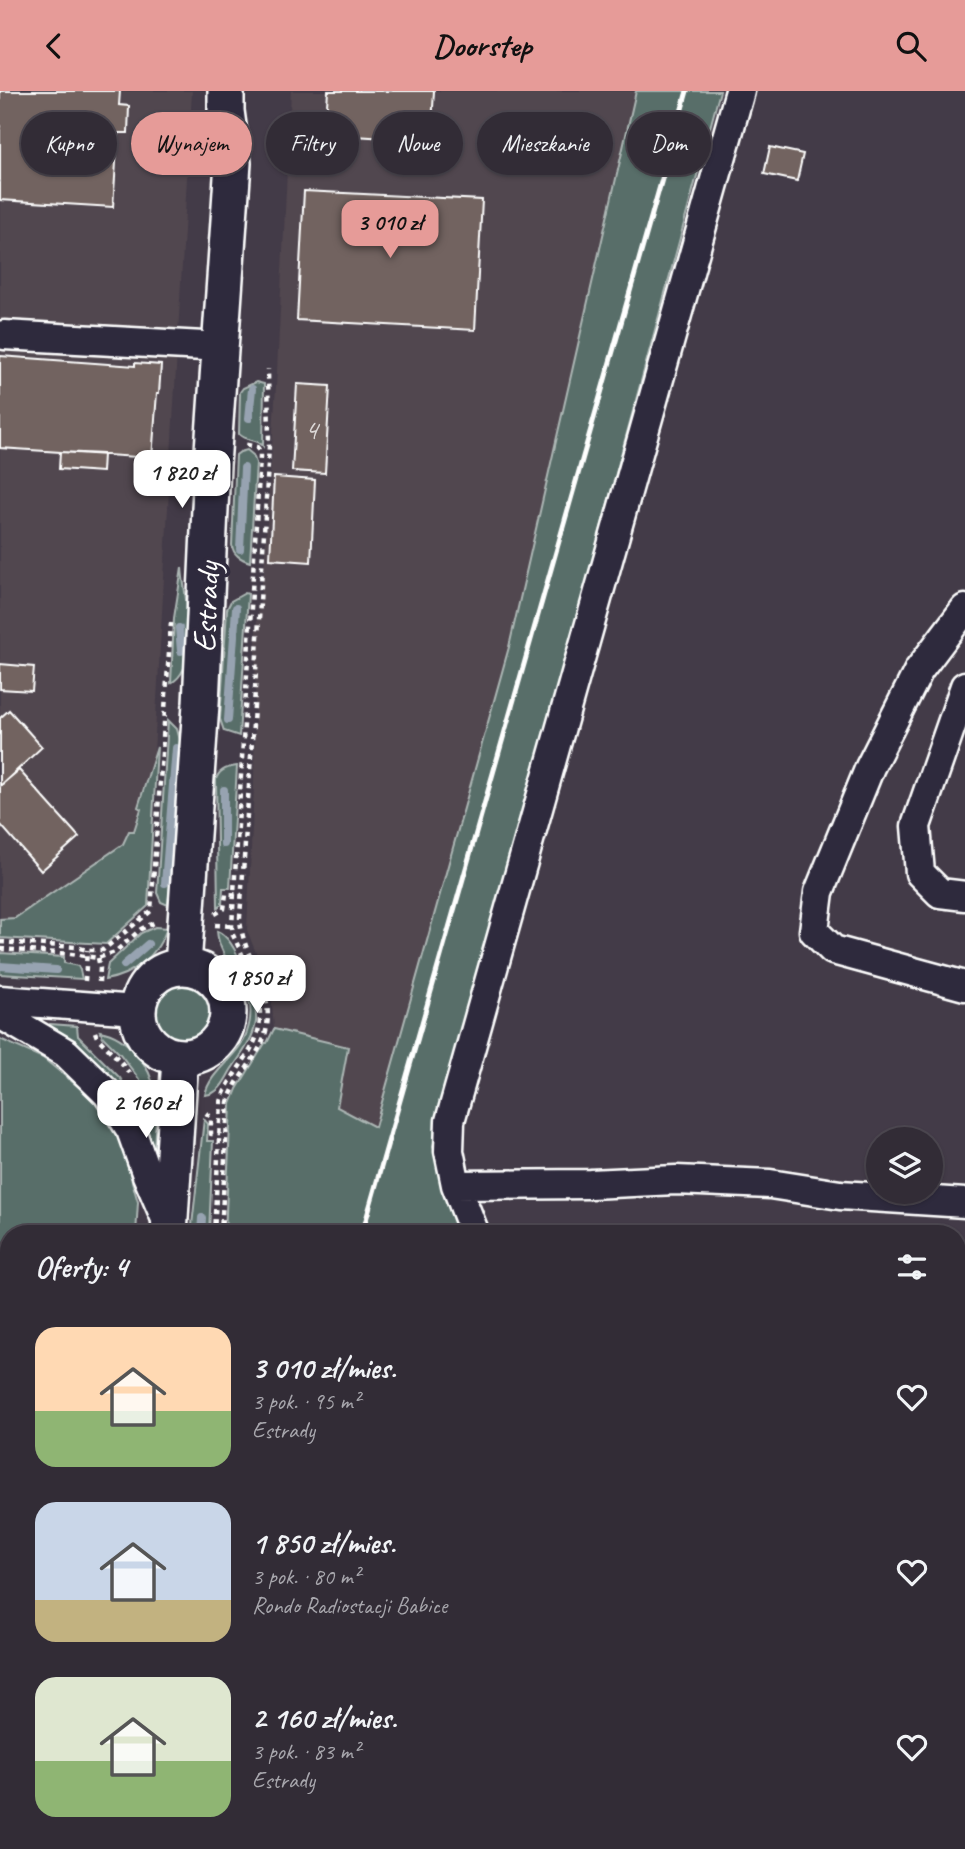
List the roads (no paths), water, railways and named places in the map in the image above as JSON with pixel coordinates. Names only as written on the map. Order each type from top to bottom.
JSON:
[{"type":"main road","name":"Estrady","points":[[226,91],[226,112]]},
{"type":"main road","name":"Estrady","points":[[248,112],[251,91]]},
{"type":"main road","name":"Estrady","points":[[183,966],[232,175]]},
{"type":"main road","points":[[183,966],[201,970],[216,981],[226,996],[229,1014],[225,1032],[214,1047],[198,1056],[180,1058],[165,1054],[152,1046],[142,1034],[137,1010],[144,989],[154,977],[167,969],[183,966]]},
{"type":"main road","points":[[169,1225],[180,1058]]},
{"type":"street","points":[[472,1225],[456,1185],[449,1151],[450,1121],[740,91]]},
{"type":"street","points":[[4,335],[222,347]]},
{"type":"street","points":[[965,609],[919,670],[870,767],[820,892],[814,931],[833,950],[965,986]]},
{"type":"street","points":[[965,686],[916,826],[920,873],[940,893],[965,896]]},
{"type":"street","points":[[0,1000],[137,1010]]},
{"type":"street","points":[[0,1014],[66,1053],[108,1094],[131,1130],[167,1225]]},
{"type":"street","points":[[456,1185],[676,1180],[770,1184],[840,1195],[965,1203]]},
{"type":"waterway","points":[[249,418],[252,389]]},
{"type":"waterway","points":[[240,549],[244,468]]},
{"type":"waterway","points":[[228,720],[236,608]]},
{"type":"waterway","points":[[179,628],[181,651]]},
{"type":"waterway","points":[[165,883],[176,748]]},
{"type":"waterway","points":[[224,790],[224,844]]},
{"type":"waterway","points":[[124,965],[148,944]]},
{"type":"waterway","points":[[0,966],[56,970]]},
{"type":"waterway","points":[[202,1218],[202,1225]]},
{"type":"railway","points":[[365,1225],[687,91]]}]
